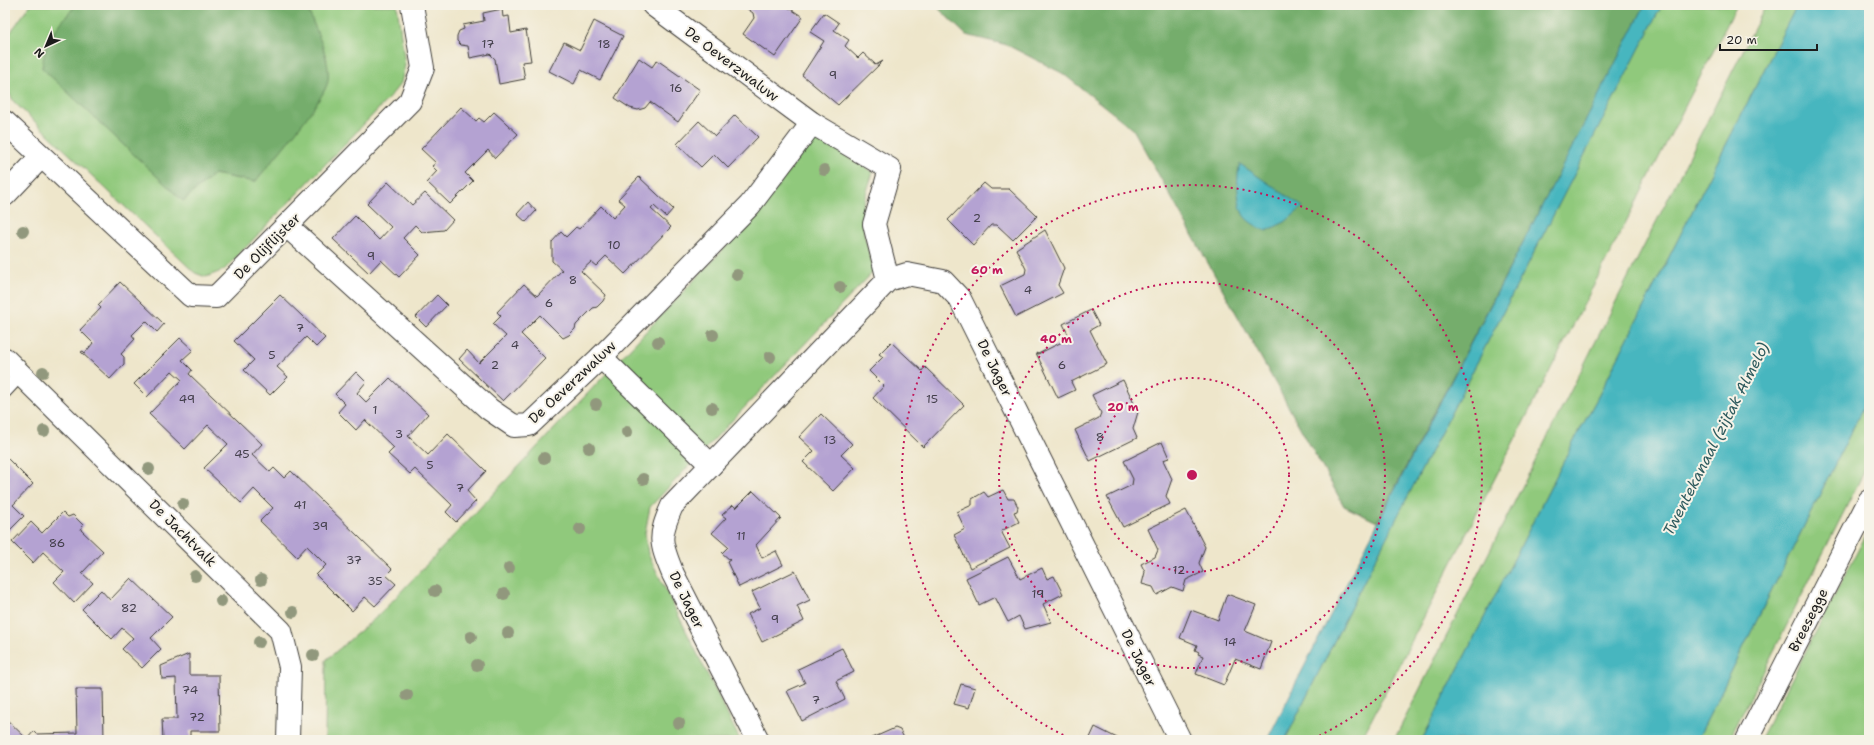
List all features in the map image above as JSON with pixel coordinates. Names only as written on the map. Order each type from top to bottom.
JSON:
[{"type":"street","name":"De Olijflijster","points":[[5,122],[191,296],[216,297],[410,101],[423,68],[412,5]]},
{"type":"street","name":"De Oeverzwaluw","points":[[653,5],[812,123],[890,169],[874,224],[888,280]]},
{"type":"street","name":"De Oeverzwaluw","points":[[287,226],[489,410],[514,426],[528,425],[601,357],[750,205],[812,123]]},
{"type":"street","points":[[5,195],[41,157]]},
{"type":"street","name":"De Jager","points":[[758,740],[673,574],[662,547],[662,528],[672,506],[888,280],[907,274],[943,281],[960,298],[1180,740]]},
{"type":"street","points":[[601,357],[711,466]]},
{"type":"street","name":"De Jachtvalk","points":[[5,359],[281,630],[290,667],[288,740]]},
{"type":"street","name":"Breesegge","points":[[1747,740],[1869,501]]},
{"type":"lane","points":[[5,391],[20,375]]},
{"type":"green space","points":[[30,5],[76,5],[53,33],[44,52],[183,201],[214,174],[255,182],[327,60],[306,5],[397,5],[405,65],[401,83],[388,99],[224,270],[206,277],[195,273],[14,102],[5,86],[5,40]]},
{"type":"green space","points":[[76,5],[306,5],[327,62],[328,81],[325,90],[308,116],[255,182],[214,174],[183,201],[42,68],[49,41],[58,27]]},
{"type":"green space","points":[[937,5],[1645,5],[1377,522],[1344,506],[1133,129],[1062,73],[1007,45],[966,35],[940,10]]},
{"type":"green space","points":[[1662,5],[1737,5],[1361,740],[1285,740],[1363,583]]},
{"type":"green space","points":[[1766,5],[1797,5],[1422,740],[1394,740]]},
{"type":"green space","points":[[814,135],[873,172],[863,204],[864,234],[874,271],[650,507],[645,533],[648,554],[740,740],[325,740],[326,660],[380,614],[765,205]]},
{"type":"green space","points":[[1869,396],[1869,462],[1729,740],[1697,740]]},
{"type":"green space","points":[[1869,529],[1869,740],[1760,740]]},
{"type":"water","points":[[1645,5],[1662,5],[1363,583],[1285,740],[1267,740],[1551,189]]},
{"type":"water","name":"Twentekanaal (zijtak Almelo)","points":[[1797,5],[1869,5],[1869,396],[1697,740],[1422,740],[1573,443],[1600,393]]},
{"type":"water","points":[[1240,164],[1303,207],[1285,222],[1266,231],[1252,223],[1246,218],[1240,207],[1238,181]]},
{"type":"building","points":[[742,5],[791,5],[789,8],[803,17],[775,57],[743,34],[754,18],[753,13]]},
{"type":"building","points":[[502,9],[503,17],[509,16],[511,33],[526,30],[531,61],[522,62],[525,79],[499,84],[495,59],[490,54],[470,58],[468,46],[461,45],[457,41],[457,36],[459,31],[464,29],[463,25],[484,21],[483,13]]},
{"type":"building","points":[[824,13],[839,23],[834,30],[849,40],[845,46],[858,58],[863,53],[876,65],[883,61],[838,105],[802,75],[824,41],[810,32]]},
{"type":"building","points":[[594,21],[623,36],[600,80],[581,70],[574,84],[549,71],[564,42],[580,50]]},
{"type":"building","points":[[639,58],[652,67],[657,60],[700,90],[678,122],[650,102],[645,108],[638,110],[630,108],[615,98]]},
{"type":"building","points":[[461,107],[476,121],[479,118],[484,122],[494,112],[518,134],[495,158],[488,150],[465,173],[473,181],[450,204],[427,182],[437,171],[432,166],[436,163],[421,149]]},
{"type":"building","points":[[735,115],[758,137],[728,168],[714,154],[701,167],[677,144],[699,121],[715,136]]},
{"type":"building","points":[[639,177],[673,209],[666,217],[654,206],[651,209],[671,227],[625,274],[606,256],[596,266],[591,262],[581,271],[606,295],[603,301],[597,307],[593,308],[576,325],[575,329],[569,335],[563,338],[540,315],[521,334],[545,358],[503,401],[459,359],[467,350],[479,363],[506,336],[493,324],[501,316],[497,312],[524,284],[537,296],[562,270],[552,261],[552,242],[561,232],[566,237],[576,227],[579,229],[601,206],[613,218],[625,205],[618,199]]},
{"type":"building","points":[[388,182],[412,205],[425,193],[453,220],[444,230],[422,232],[415,225],[403,238],[420,255],[399,277],[381,260],[369,273],[333,239],[355,216],[379,240],[391,227],[367,204]]},
{"type":"building","points":[[984,183],[991,189],[1009,189],[1037,216],[1013,240],[997,225],[991,225],[973,245],[948,220]]},
{"type":"building","points":[[528,202],[536,211],[526,222],[517,214]]},
{"type":"building","points":[[1045,230],[1064,268],[1058,285],[1063,293],[1016,317],[1000,286],[1025,274],[1026,269],[1016,249]]},
{"type":"building","points":[[120,282],[164,324],[157,332],[146,321],[132,335],[135,339],[121,354],[124,357],[124,364],[110,379],[81,352],[83,351],[85,353],[93,343],[80,330],[101,308],[98,305]]},
{"type":"building","points":[[280,295],[325,338],[316,347],[306,337],[277,367],[288,377],[270,395],[244,370],[254,360],[234,341]]},
{"type":"building","points":[[437,295],[447,305],[426,327],[416,317]]},
{"type":"building","points":[[1091,310],[1099,325],[1090,330],[1107,364],[1071,382],[1075,390],[1058,398],[1036,353],[1038,354],[1070,338],[1063,324]]},
{"type":"building","points":[[180,338],[193,350],[182,360],[192,370],[189,374],[262,444],[252,455],[270,472],[274,468],[284,478],[291,471],[392,569],[386,575],[396,584],[375,606],[365,597],[352,611],[316,575],[326,565],[307,546],[297,557],[260,521],[273,508],[254,489],[241,503],[204,468],[228,444],[208,425],[185,449],[149,414],[182,380],[172,371],[147,397],[134,384]]},
{"type":"building","points":[[891,342],[922,371],[925,367],[964,405],[923,447],[873,398],[884,386],[869,371],[883,357],[879,354]]},
{"type":"building","points":[[356,372],[366,382],[357,393],[366,402],[390,378],[428,414],[408,436],[428,455],[448,434],[486,471],[467,491],[476,501],[456,522],[446,512],[452,505],[415,469],[410,474],[388,454],[394,448],[365,420],[356,430],[338,412],[345,404],[335,394]]},
{"type":"building","points":[[1123,380],[1138,412],[1133,429],[1137,438],[1090,461],[1075,430],[1099,418],[1101,413],[1092,395]]},
{"type":"building","points":[[821,414],[852,444],[841,455],[855,468],[833,491],[803,462],[814,451],[799,437]]},
{"type":"building","points":[[1162,442],[1169,458],[1163,460],[1172,479],[1166,496],[1170,504],[1123,527],[1107,497],[1132,485],[1133,479],[1124,461]]},
{"type":"building","points":[[5,456],[33,484],[13,505],[24,516],[5,535]]},
{"type":"building","points":[[1003,490],[1008,499],[1014,499],[1018,507],[1017,511],[1014,512],[1019,522],[1001,531],[1010,548],[970,568],[954,535],[965,529],[957,512],[972,505],[972,499],[984,492],[988,497]]},
{"type":"building","points":[[753,491],[781,518],[756,545],[762,558],[776,551],[783,565],[739,587],[727,562],[730,560],[722,553],[728,547],[712,533],[726,518],[722,515],[733,505],[736,508]]},
{"type":"building","points":[[1186,510],[1205,547],[1199,563],[1203,572],[1186,580],[1183,591],[1172,587],[1157,595],[1153,587],[1142,584],[1145,572],[1141,564],[1155,557],[1158,550],[1148,529]]},
{"type":"building","points":[[63,512],[68,517],[73,515],[83,525],[81,530],[103,551],[82,573],[93,583],[74,603],[54,582],[64,572],[43,552],[33,563],[12,542],[31,522],[42,533]]},
{"type":"building","points":[[1008,557],[1020,579],[1042,568],[1047,579],[1054,576],[1063,594],[1043,604],[1051,622],[1025,629],[1019,616],[1008,622],[995,597],[979,605],[966,578]]},
{"type":"building","points":[[795,571],[810,600],[797,606],[804,621],[762,642],[748,614],[760,608],[752,592]]},
{"type":"building","points":[[131,578],[172,617],[151,638],[161,649],[142,668],[122,649],[133,638],[122,628],[112,639],[82,609],[101,590],[110,600]]},
{"type":"building","points":[[1227,594],[1256,605],[1245,631],[1271,642],[1261,669],[1235,659],[1224,685],[1196,674],[1203,656],[1198,654],[1199,652],[1195,650],[1197,645],[1180,638],[1191,610],[1218,620]]},
{"type":"building","points":[[842,648],[854,672],[836,681],[845,699],[802,721],[787,691],[805,683],[798,669]]},
{"type":"building","points":[[189,654],[189,675],[219,675],[220,731],[190,731],[190,740],[163,740],[162,719],[177,719],[176,678],[162,679],[161,666]]},
{"type":"building","points":[[961,684],[975,688],[969,708],[954,704]]},
{"type":"building","points":[[76,689],[103,689],[104,740],[5,740],[5,718],[27,739],[34,731],[37,734],[77,733]]},
{"type":"building","points":[[1095,727],[1121,740],[1089,740]]},
{"type":"building","points":[[895,728],[900,730],[905,740],[868,740]]}]
